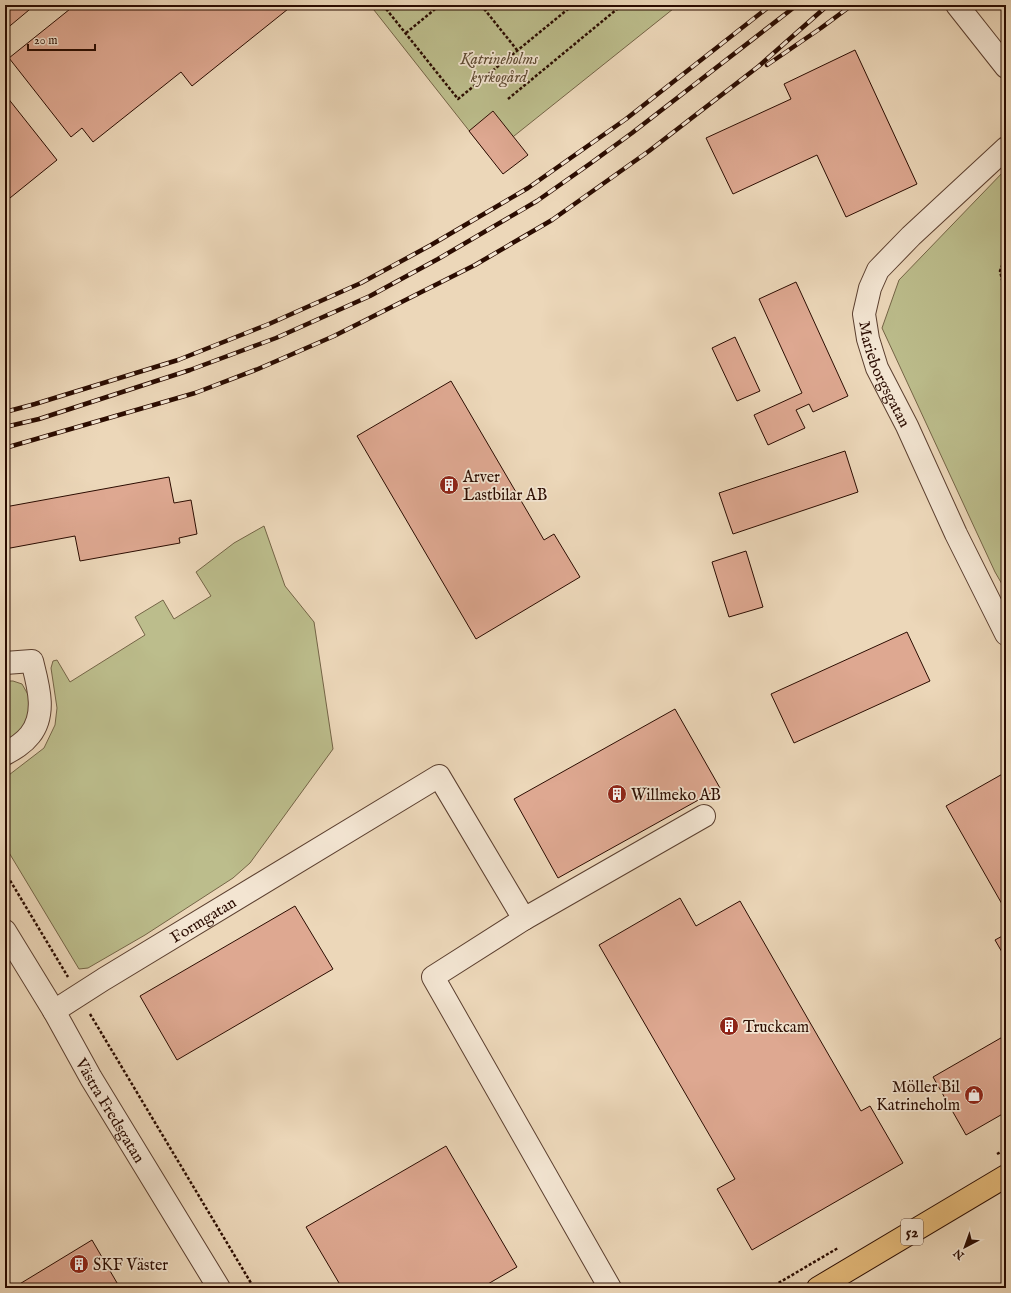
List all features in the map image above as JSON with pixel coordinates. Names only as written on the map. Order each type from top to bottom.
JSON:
[{"type":"main road","name":"52","points":[[818,1288],[1006,1176]]},
{"type":"street","points":[[957,5],[1006,68]]},
{"type":"street","name":"Marieborgsgatan","points":[[1006,148],[911,236],[878,270],[870,288],[864,314],[868,339],[877,368],[907,426],[956,534],[1006,634]]},
{"type":"street","points":[[5,663],[32,661],[38,686],[40,711],[35,727],[29,736],[20,745],[5,754]]},
{"type":"street","name":"Formgatan","points":[[54,1011],[104,979],[439,776],[524,919]]},
{"type":"street","points":[[610,1288],[432,977],[524,919],[704,816]]},
{"type":"street","name":"Västra Fredsgatan","points":[[5,932],[54,1011],[91,1078],[219,1288]]},
{"type":"path","points":[[384,5],[458,99],[574,5]]},
{"type":"path","points":[[406,33],[440,5]]},
{"type":"path","points":[[481,5],[518,50]]},
{"type":"path","points":[[508,99],[622,5]]},
{"type":"path","points":[[1006,255],[1000,271],[1006,297]]},
{"type":"path","points":[[5,872],[254,1288]]},
{"type":"green space","name":"Katrineholms kyrkogård","points":[[370,5],[678,5],[489,156]]},
{"type":"green space","points":[[1006,169],[1006,591],[995,572],[882,328],[899,280]]},
{"type":"green space","points":[[264,526],[285,586],[314,622],[333,749],[250,863],[233,878],[145,935],[88,968],[79,969],[5,846],[5,778],[44,748],[55,725],[57,708],[51,668],[53,661],[57,660],[70,682],[145,635],[135,617],[163,600],[174,619],[211,596],[196,572],[234,543]]},
{"type":"green space","points":[[5,681],[13,681],[22,684],[30,698],[27,727],[5,743]]},
{"type":"building","points":[[5,5],[35,5],[5,30]]},
{"type":"building","points":[[75,5],[293,5],[192,86],[181,72],[93,142],[82,128],[71,137],[9,58]]},
{"type":"building","points":[[855,50],[917,184],[846,217],[817,155],[733,194],[706,138],[791,99],[784,84]]},
{"type":"building","points":[[7,97],[57,160],[5,202],[5,99]]},
{"type":"building","points":[[493,111],[528,155],[503,174],[469,131]]},
{"type":"building","points":[[796,282],[848,396],[813,412],[809,404],[796,410],[805,428],[768,445],[754,415],[802,393],[759,299]]},
{"type":"building","points":[[735,337],[760,391],[737,401],[712,348]]},
{"type":"building","name":"Arver Lastbilar AB","points":[[451,381],[544,540],[554,534],[580,577],[476,639],[357,436]]},
{"type":"building","points":[[845,451],[858,492],[733,534],[719,493]]},
{"type":"building","points":[[169,477],[174,503],[191,500],[197,534],[179,538],[180,543],[80,561],[75,536],[5,549],[5,507]]},
{"type":"building","points":[[746,551],[763,607],[729,617],[712,562]]},
{"type":"building","points":[[5,553],[8,567],[5,567]]},
{"type":"building","points":[[907,632],[930,681],[794,743],[771,694]]},
{"type":"building","name":"Willmeko AB","points":[[675,709],[720,788],[558,878],[514,799]]},
{"type":"building","points":[[1006,772],[1006,911],[946,806]]},
{"type":"building","name":"Truckcam","points":[[680,898],[696,926],[740,901],[861,1111],[870,1106],[903,1163],[752,1250],[717,1189],[735,1179],[599,945]]},
{"type":"building","points":[[295,906],[333,969],[177,1060],[140,996]]},
{"type":"building","points":[[1006,934],[1006,959],[995,940]]},
{"type":"building","name":"Möller Bil Katrineholm","points":[[1006,1035],[1006,1112],[966,1135],[933,1077]]},
{"type":"building","points":[[446,1146],[517,1267],[481,1288],[342,1288],[306,1227]]},
{"type":"building","name":"SKF Väster","points":[[92,1240],[120,1288],[13,1288]]},
{"type":"railway","points":[[5,412],[178,360],[269,324],[361,283],[431,245],[528,188],[626,119],[771,5]]},
{"type":"railway","points":[[5,427],[39,419],[190,370],[276,338],[370,296],[438,259],[537,201],[632,133],[797,5]]},
{"type":"railway","points":[[5,448],[195,393],[258,369],[334,336],[475,265],[552,220],[649,151],[759,66],[828,5]]},
{"type":"railway","points":[[767,65],[852,5]]},
{"type":"place","name":"Arver Lastbilar AB","points":[[449,485]]},
{"type":"place","name":"Willmeko AB","points":[[617,794]]},
{"type":"place","name":"Truckcam","points":[[729,1026]]},
{"type":"place","name":"Möller Bil Katrineholm","points":[[974,1095]]},
{"type":"place","name":"SKF Väster","points":[[79,1264]]}]
